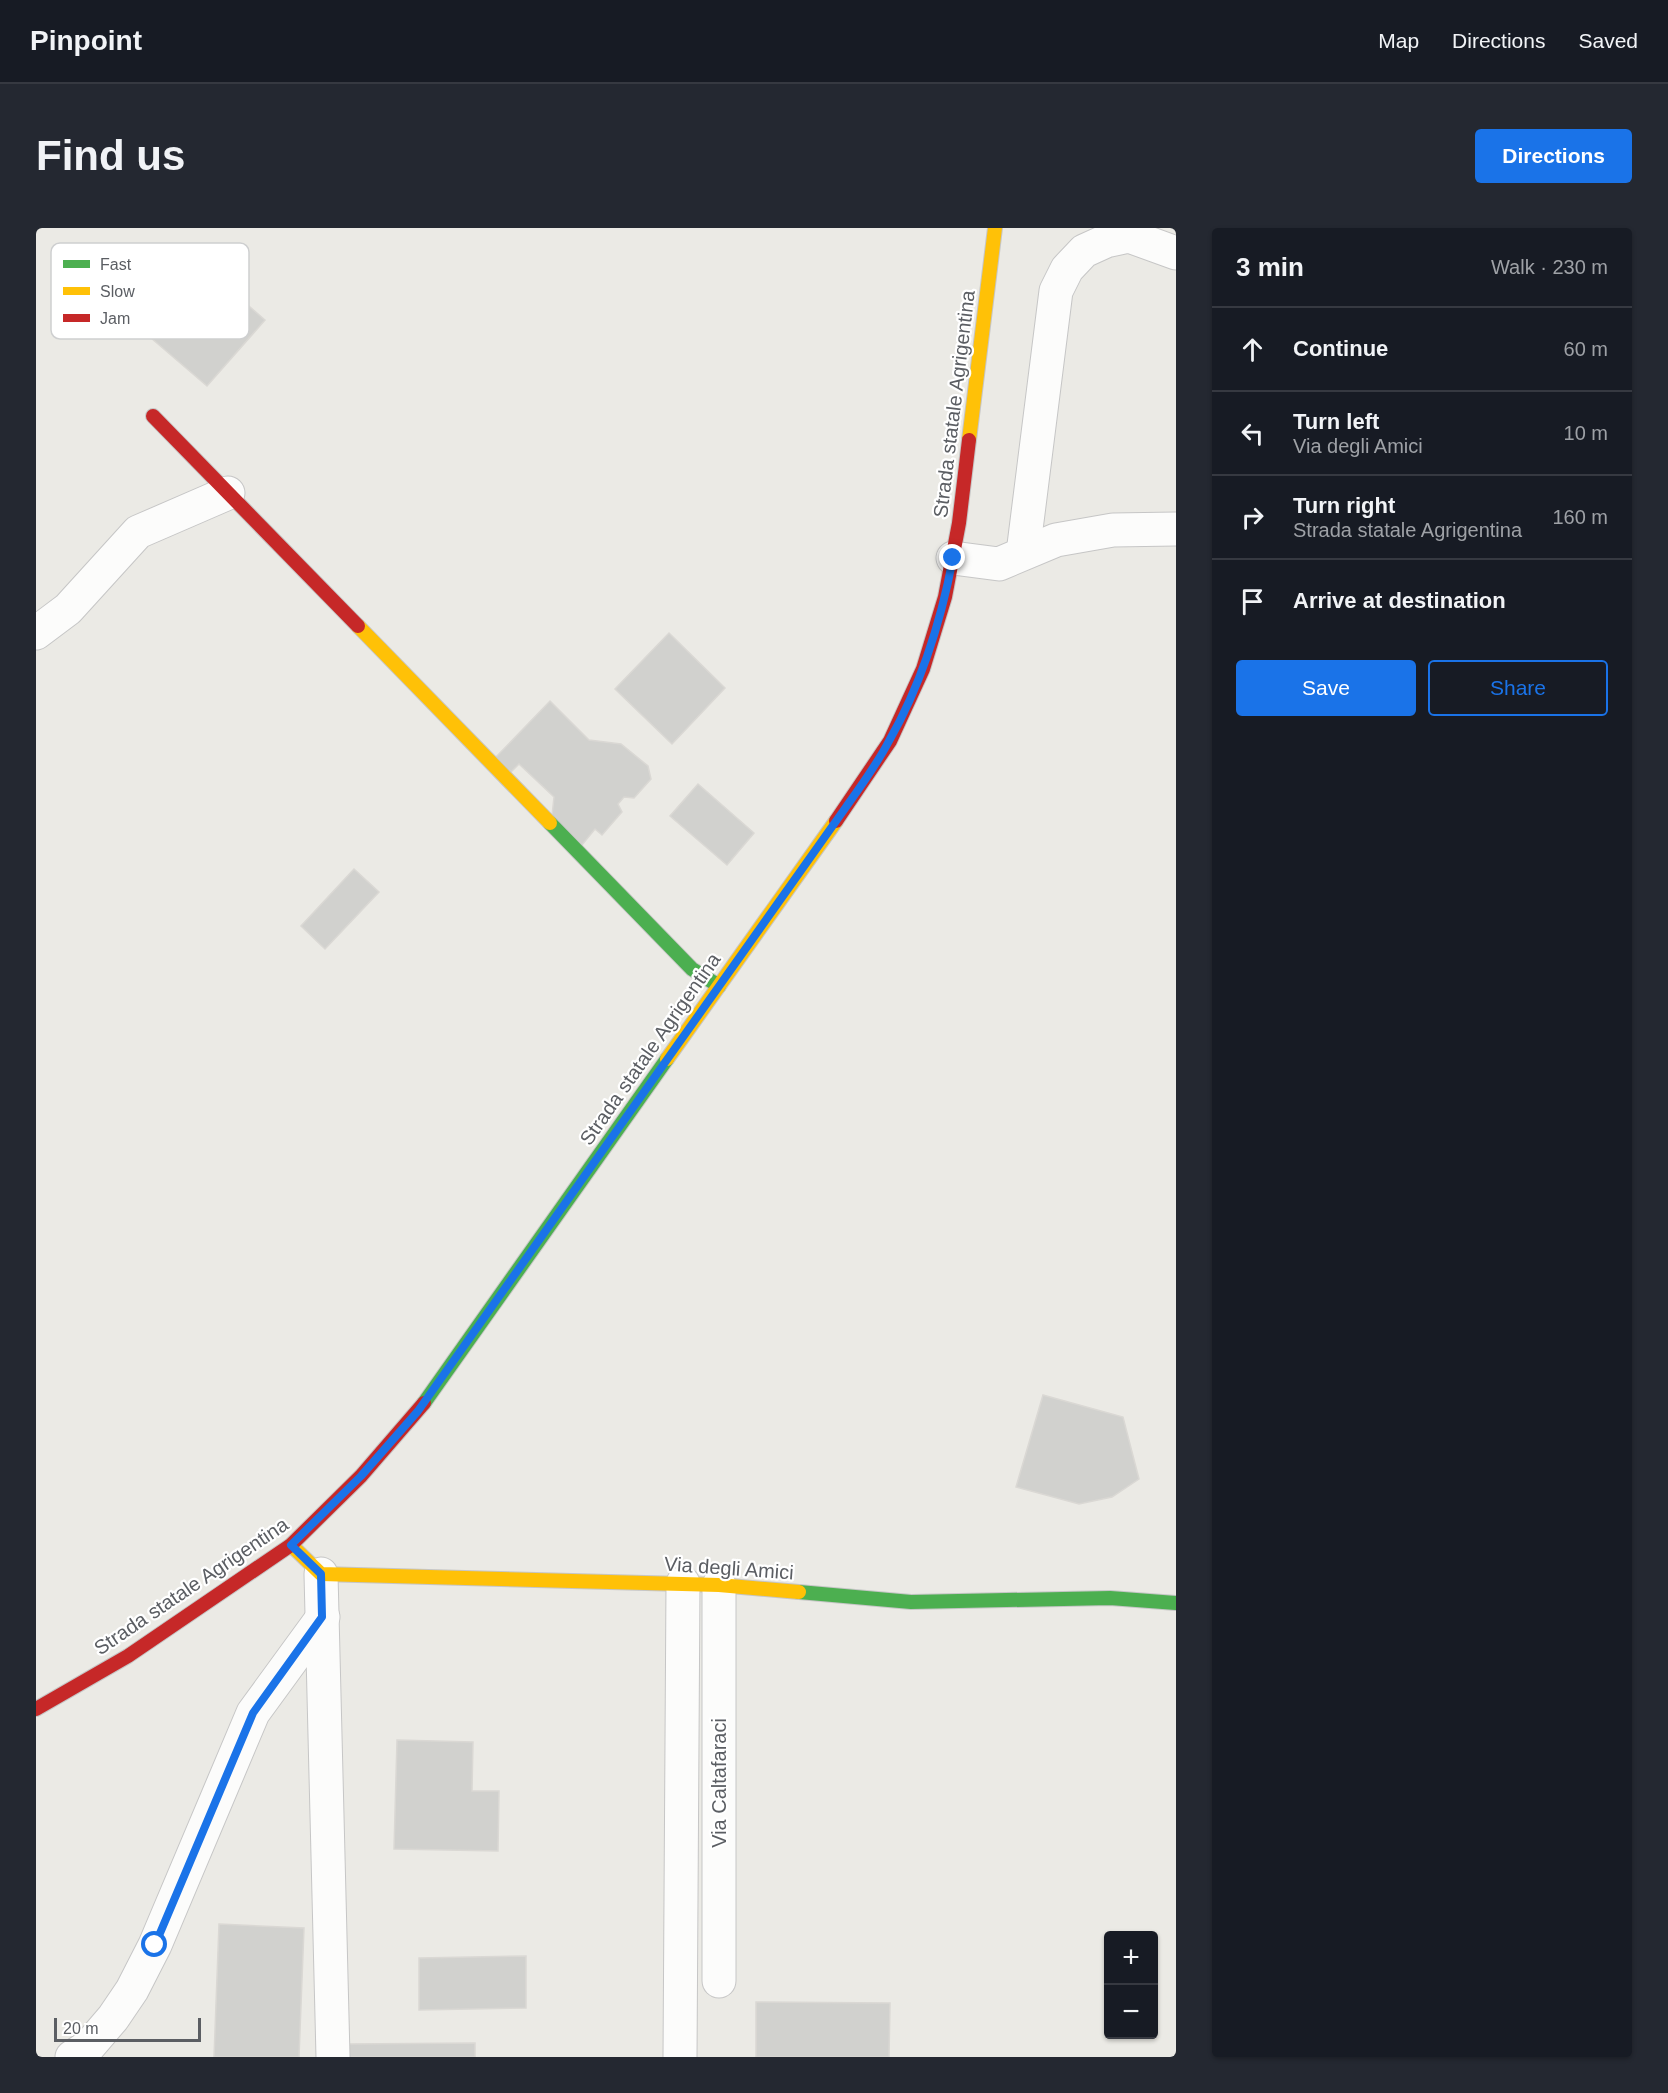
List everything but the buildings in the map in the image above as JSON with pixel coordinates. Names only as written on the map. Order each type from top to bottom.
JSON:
[{"type":"main road","name":"Strada statale Agrigentina","points":[[36,1709],[128,1656],[291,1545],[361,1476],[418,1411],[846,807],[890,741],[923,669],[945,597],[953,558],[995,228]]},
{"type":"main road","points":[[153,416],[692,969],[719,986]]},
{"type":"main road","points":[[291,1545],[321,1574]]},
{"type":"main road","name":"Via degli Amici","points":[[321,1574],[683,1583],[911,1602],[1110,1598],[1176,1603]]},
{"type":"street","points":[[1023,553],[1056,291],[1067,269],[1084,251],[1106,241],[1129,236],[1176,253]]},
{"type":"street","points":[[36,633],[68,609],[138,532],[228,493]]},
{"type":"street","points":[[953,558],[999,564],[1056,540],[1113,530],[1176,529]]},
{"type":"street","points":[[321,1574],[333,2057]]},
{"type":"street","points":[[680,2057],[683,1583]]},
{"type":"street","name":"Via Caltafaraci","points":[[719,1585],[719,1981]]},
{"type":"street","points":[[72,2057],[89,2046],[113,2018],[132,1990],[155,1945],[253,1713],[322,1617]]},
{"type":"traffic: fast","points":[[550,823],[692,969],[719,986]]},
{"type":"traffic: fast","points":[[424,1403],[667,1059]]},
{"type":"traffic: fast","points":[[799,1592],[911,1602],[1110,1598],[1176,1603]]},
{"type":"traffic: slow","points":[[969,440],[995,228]]},
{"type":"traffic: slow","points":[[358,626],[550,823]]},
{"type":"traffic: slow","points":[[667,1059],[836,821]]},
{"type":"traffic: slow","points":[[291,1545],[321,1574],[719,1585],[799,1592]]},
{"type":"traffic: jam","points":[[153,416],[358,626]]},
{"type":"traffic: jam","points":[[836,821],[890,741],[923,669],[945,597],[959,523],[969,440]]},
{"type":"traffic: jam","points":[[36,1709],[128,1656],[291,1545],[361,1476],[424,1403]]},
{"type":"route","points":[[155,1945],[253,1713],[322,1617],[321,1574],[291,1545],[361,1476],[418,1411],[846,807],[890,741],[923,669],[945,597],[953,558]]}]
